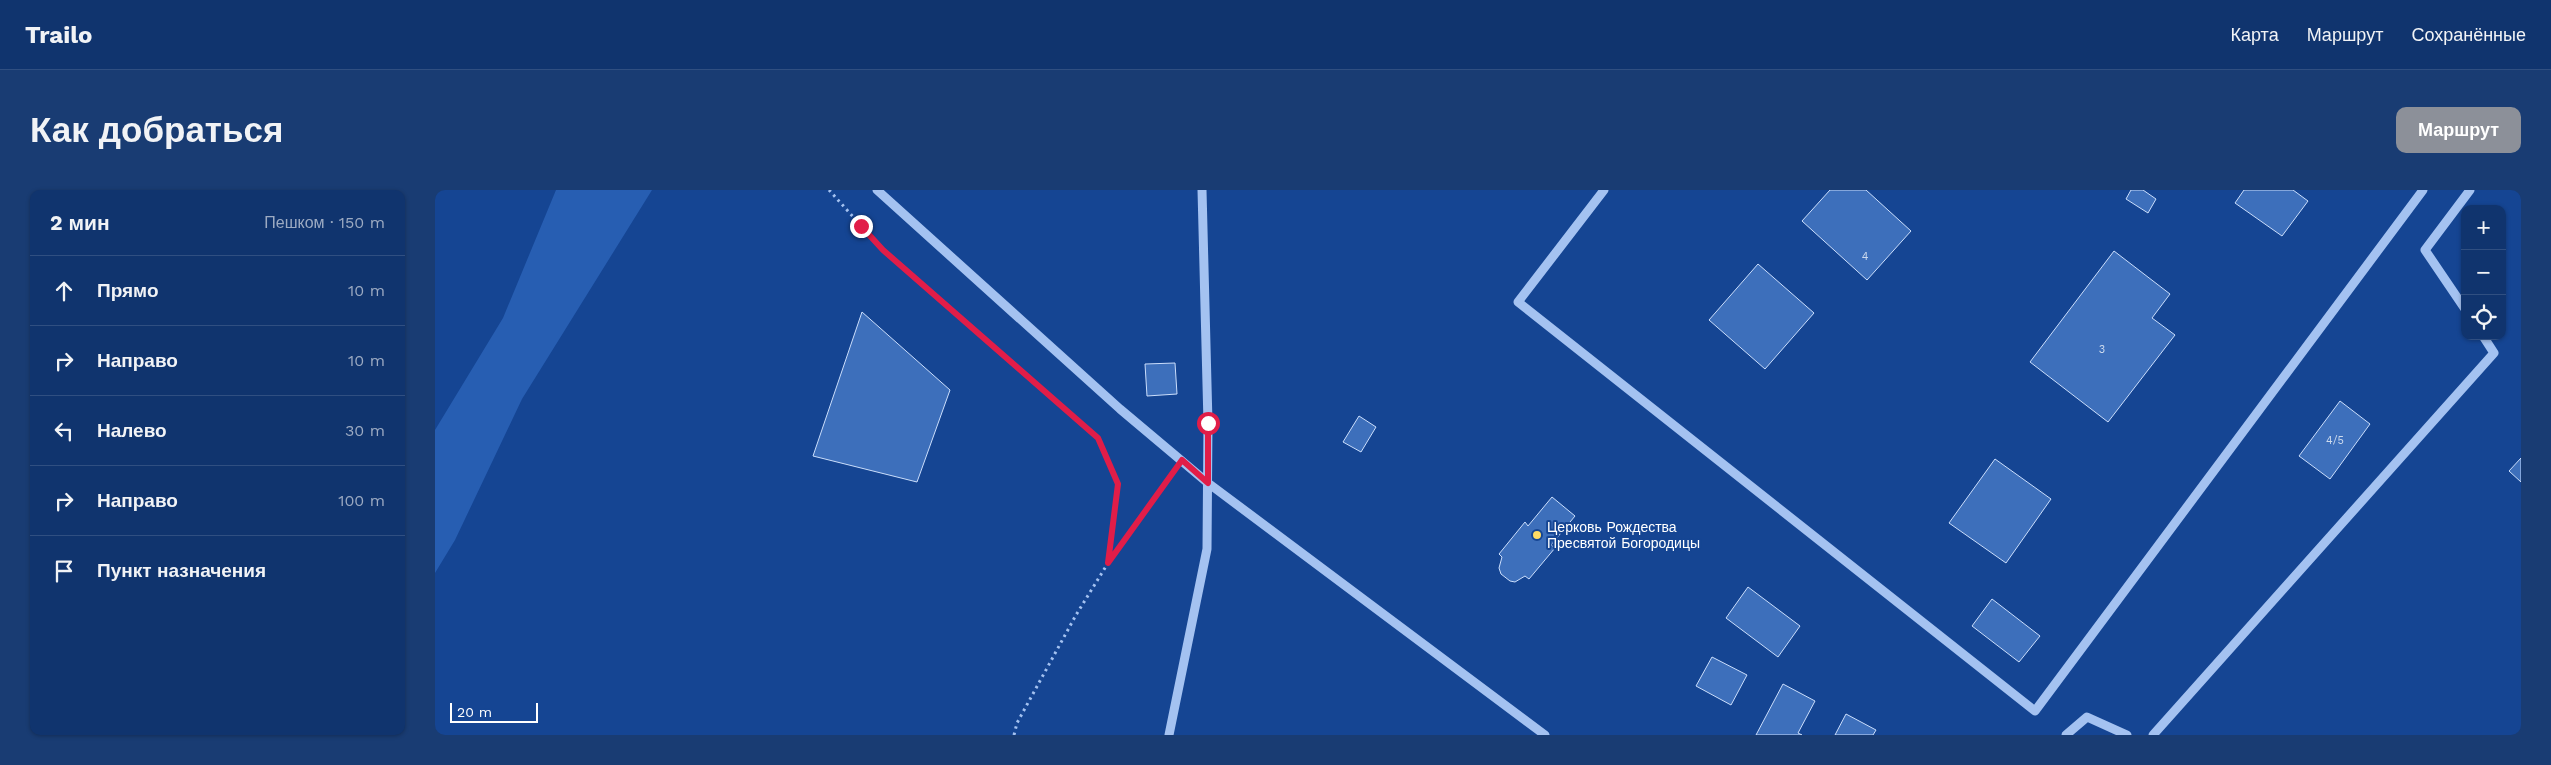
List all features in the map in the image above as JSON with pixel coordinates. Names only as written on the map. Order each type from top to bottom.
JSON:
[{"type":"street","points":[[877,190],[1120,408],[1208,483],[1545,735]]},
{"type":"street","points":[[1169,735],[1207,549],[1208,483],[1202,190]]},
{"type":"street","points":[[1604,190],[1518,302],[2035,711],[2423,190]]},
{"type":"street","points":[[2461,303],[2425,250],[2470,190]]},
{"type":"street","points":[[2153,735],[2494,353],[2486,340]]},
{"type":"street","points":[[2066,735],[2087,717],[2127,735]]},
{"type":"path","points":[[829,190],[883,250],[1098,438],[1118,484],[1108,563]]},
{"type":"path","points":[[1014,735],[1017,723],[1076,615],[1108,563],[1182,460]]},
{"type":"shaded area","points":[[556,190],[652,190],[522,399],[455,540],[435,573],[435,430],[503,318]]},
{"type":"building","points":[[1830,190],[1866,190],[1911,231],[1867,280],[1802,221]]},
{"type":"building","points":[[2131,190],[2143,190],[2156,199],[2148,213],[2126,199]]},
{"type":"building","points":[[2244,190],[2293,190],[2308,201],[2282,236],[2235,203]]},
{"type":"building","points":[[2114,251],[2170,294],[2152,318],[2175,335],[2108,422],[2030,362]]},
{"type":"building","points":[[1758,264],[1814,313],[1765,369],[1709,320]]},
{"type":"building","points":[[862,312],[950,390],[917,482],[813,456]]},
{"type":"building","points":[[1175,363],[1177,394],[1147,396],[1145,364]]},
{"type":"building","points":[[2340,401],[2370,424],[2330,479],[2299,456]]},
{"type":"building","points":[[1359,416],[1376,427],[1361,452],[1343,442]]},
{"type":"building","points":[[2521,458],[2521,482],[2509,471]]},
{"type":"building","points":[[1995,459],[2051,499],[2006,563],[1949,523]]},
{"type":"building","name":"Церковь Рождества Пресвятой Богородицы","points":[[1552,497],[1575,516],[1551,545],[1555,548],[1529,579],[1525,576],[1515,582],[1510,581],[1501,574],[1499,568],[1502,557],[1499,554],[1525,522],[1528,526]]},
{"type":"building","points":[[1748,587],[1800,626],[1778,657],[1726,618]]},
{"type":"building","points":[[1992,599],[2040,636],[2019,662],[1972,626]]},
{"type":"building","points":[[1712,657],[1747,675],[1731,705],[1696,686]]},
{"type":"building","points":[[1783,684],[1815,701],[1798,733],[1802,735],[1756,735]]},
{"type":"building","points":[[1846,714],[1876,730],[1873,735],[1835,735]]},
{"type":"place","name":"Церковь Рождества Пресвятой Богородицы","points":[[1537,535]]},
{"type":"route","points":[[861,226],[883,250],[1098,438],[1118,484],[1108,563],[1182,460],[1208,483],[1208,423]]}]
